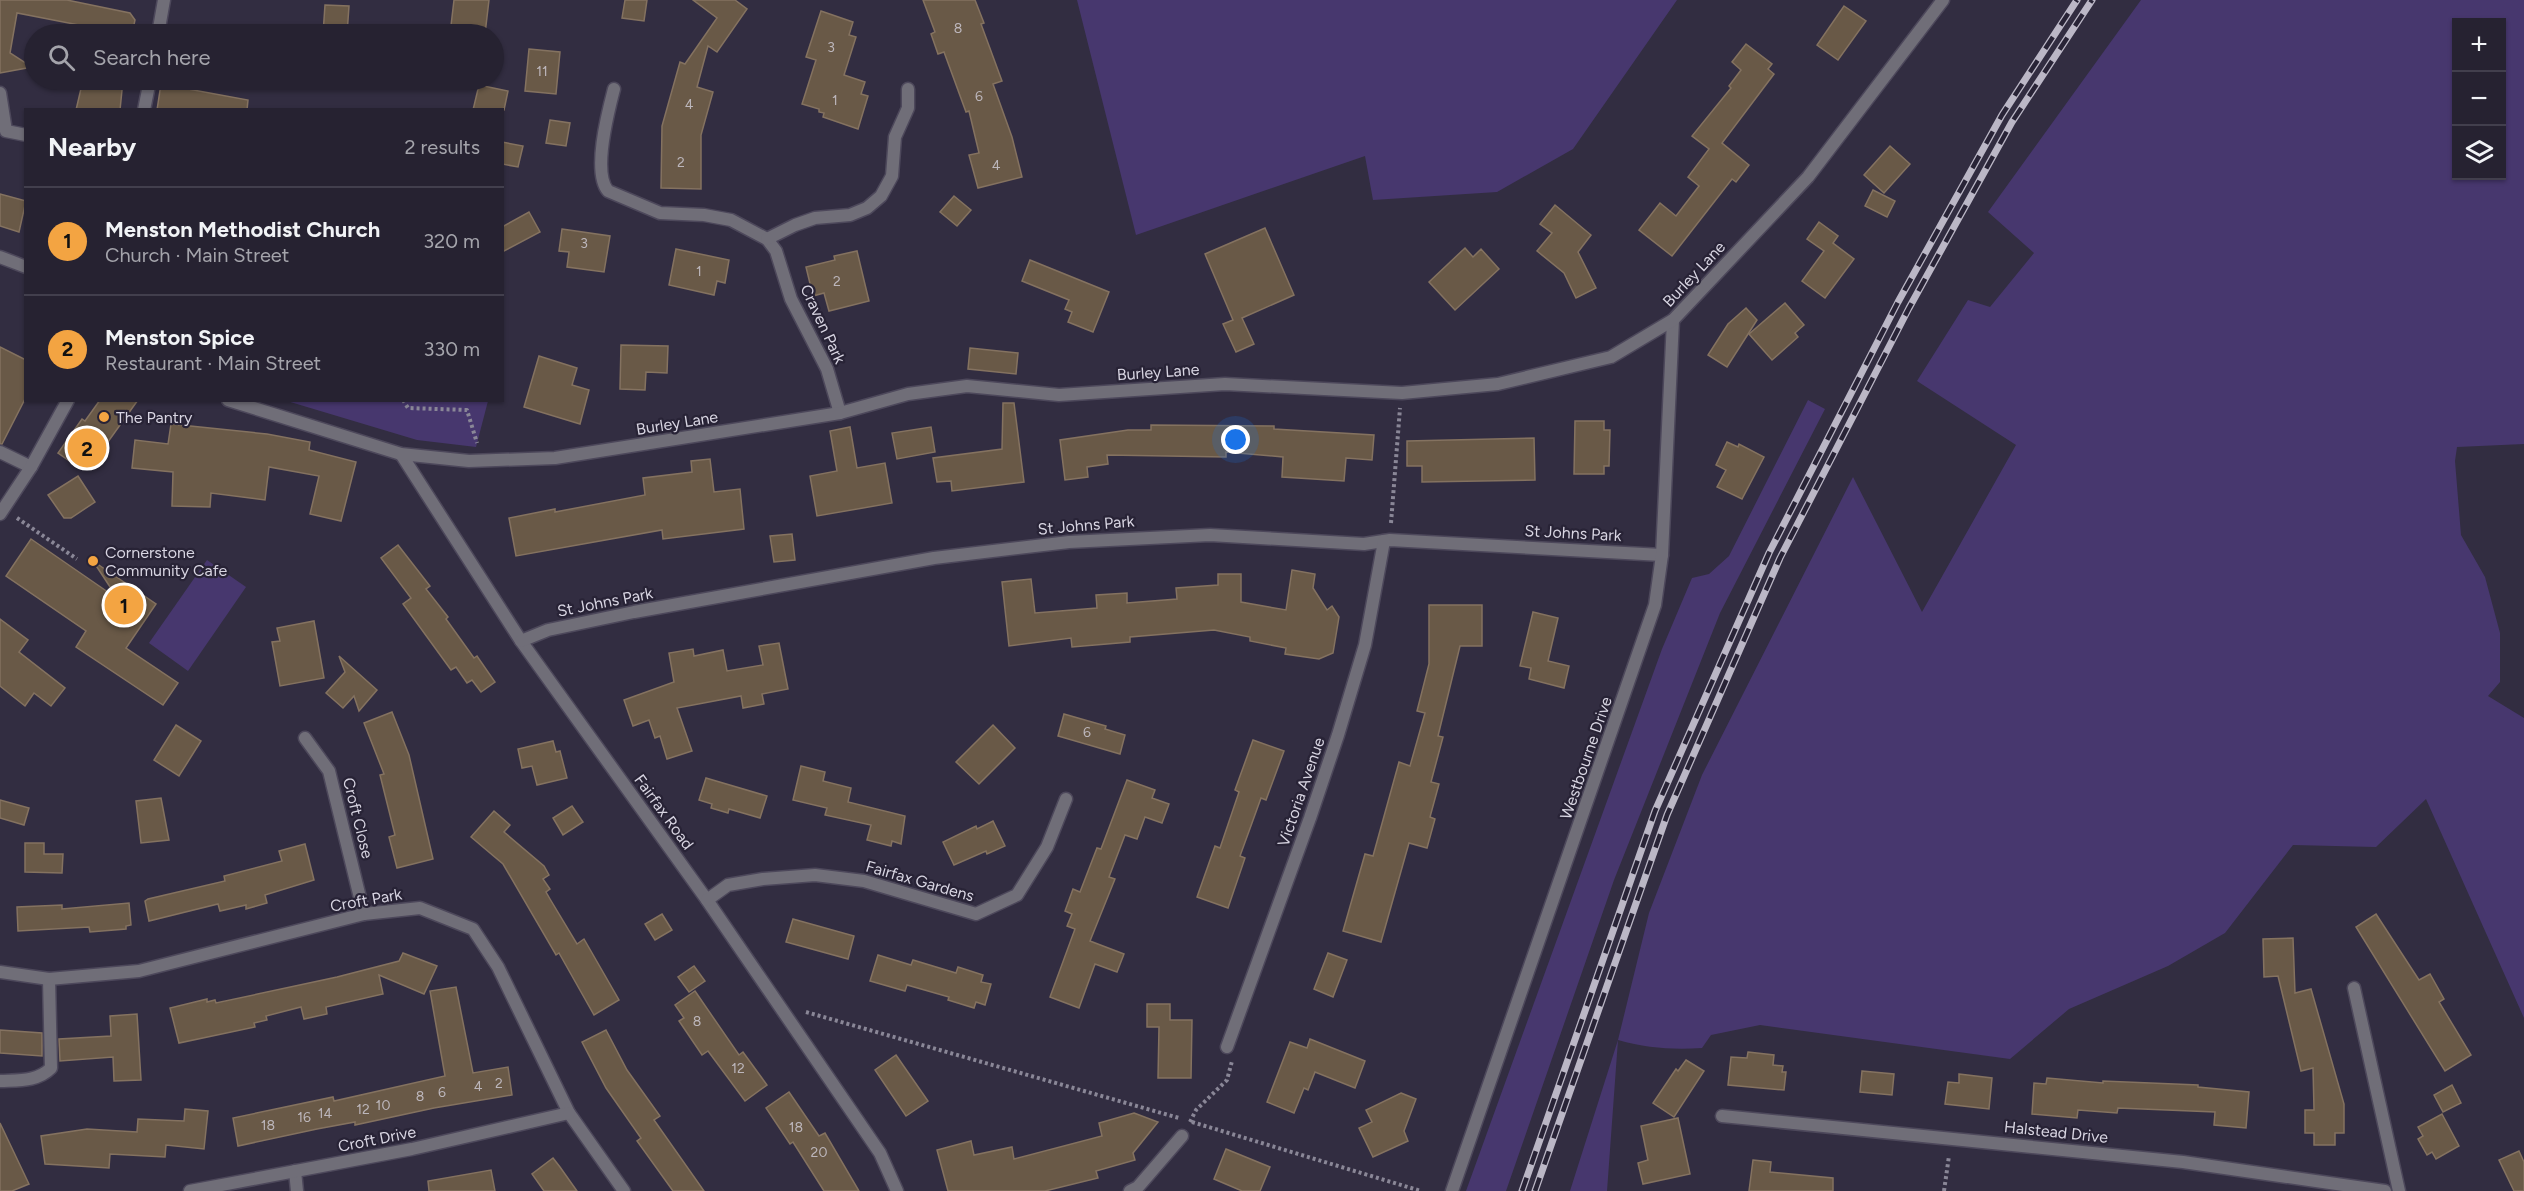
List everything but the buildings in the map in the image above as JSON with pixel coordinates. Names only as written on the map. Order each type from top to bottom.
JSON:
[{"type":"street","points":[[160,24],[164,0]]},
{"type":"street","name":"Burley Lane","points":[[234,402],[401,454],[483,461],[555,458],[840,413],[908,394],[967,386],[1059,395],[1226,384],[1402,393],[1498,384],[1611,357],[1673,320],[1808,177],[1943,0]]},
{"type":"street","points":[[614,88],[607,114],[601,172],[603,185],[608,191],[660,213],[705,215],[731,220],[767,239],[815,218],[850,215],[867,208],[881,196],[892,176],[895,137],[908,108],[908,89]]},
{"type":"street","points":[[144,108],[148,90]]},
{"type":"street","points":[[0,93],[6,131],[24,135]]},
{"type":"street","name":"Craven Park","points":[[767,239],[776,251],[791,299],[827,369],[840,413]]},
{"type":"street","points":[[0,257],[24,266]]},
{"type":"street","name":"Westbourne Drive","points":[[1452,1191],[1655,605],[1662,555],[1673,320]]},
{"type":"street","points":[[2,512],[31,467],[67,402]]},
{"type":"street","points":[[0,452],[31,467]]},
{"type":"street","name":"Fairfax Road","points":[[401,454],[521,641],[707,900],[880,1153],[897,1191]]},
{"type":"street","name":"St Johns Park","points":[[521,641],[548,630],[634,612],[934,558],[1069,542],[1210,535],[1364,544],[1387,540],[1662,555]]},
{"type":"street","name":"Victoria Avenue","points":[[1227,1047],[1338,735],[1365,645],[1387,540]]},
{"type":"street","name":"Croft Close","points":[[304,738],[329,771],[364,914]]},
{"type":"street","name":"Fairfax Gardens","points":[[707,900],[728,885],[815,874],[864,880],[976,914],[1017,895],[1047,847],[1066,799]]},
{"type":"street","name":"Croft Park","points":[[0,972],[49,980],[139,971],[364,914],[420,908],[472,929],[498,967],[569,1113],[624,1191]]},
{"type":"street","points":[[0,1081],[35,1079],[44,1075],[51,1068],[49,980]]},
{"type":"street","points":[[2354,988],[2399,1191]]},
{"type":"street","name":"Croft Drive","points":[[190,1191],[412,1149],[569,1113]]},
{"type":"street","name":"Halstead Drive","points":[[1722,1116],[2183,1162],[2385,1191]]},
{"type":"street","points":[[1130,1191],[1138,1187],[1182,1136]]},
{"type":"street","points":[[295,1171],[297,1191]]},
{"type":"path","points":[[1387,540],[1402,393]]},
{"type":"path","points":[[404,402],[408,408],[467,411],[483,461]]},
{"type":"path","points":[[2,512],[77,559]]},
{"type":"path","points":[[779,1005],[1190,1121],[1421,1191]]},
{"type":"path","points":[[1190,1121],[1196,1110],[1227,1080],[1233,1057],[1227,1047]]},
{"type":"path","points":[[1944,1191],[1951,1138]]},
{"type":"shaded area","points":[[1077,0],[1677,0],[1573,149],[1497,192],[1373,200],[1365,156],[1136,235]]},
{"type":"shaded area","points":[[2141,0],[2524,0],[2524,444],[2457,447],[2455,461],[2461,535],[2485,577],[2500,633],[2500,682],[2488,696],[2524,718],[2524,1018],[2426,799],[2376,847],[2293,845],[2225,933],[2168,966],[2069,1009],[2010,1059],[1760,1025],[1711,1035],[1702,1048],[1680,1049],[1639,1045],[1618,1040],[1649,913],[1702,775],[1853,477],[1922,612],[2016,445],[1917,381],[1968,300],[1990,307],[2034,253],[1988,212]]},
{"type":"shaded area","points":[[1808,400],[1825,409],[1720,613],[1614,880],[1506,1191],[1466,1191],[1662,649],[1692,578],[1709,574],[1729,556]]},
{"type":"shaded area","points":[[290,402],[487,402],[476,447],[417,440]]},
{"type":"shaded area","points":[[207,560],[246,587],[188,671],[149,643]]},
{"type":"shaded area","points":[[1618,1040],[1607,1191],[1570,1191]]},
{"type":"railway","points":[[1522,1191],[1655,811],[1769,553],[1898,302],[2002,115],[2077,0]]},
{"type":"railway","points":[[1535,1191],[1667,815],[1780,558],[1909,308],[2012,122],[2092,0]]},
{"type":"place","name":"The Pantry","points":[[104,417]]},
{"type":"place","name":"Menston Spice","points":[[87,448]]},
{"type":"place","name":"Cornerstone Community Cafe","points":[[93,561]]},
{"type":"place","name":"Menston Methodist Church","points":[[124,605]]}]
